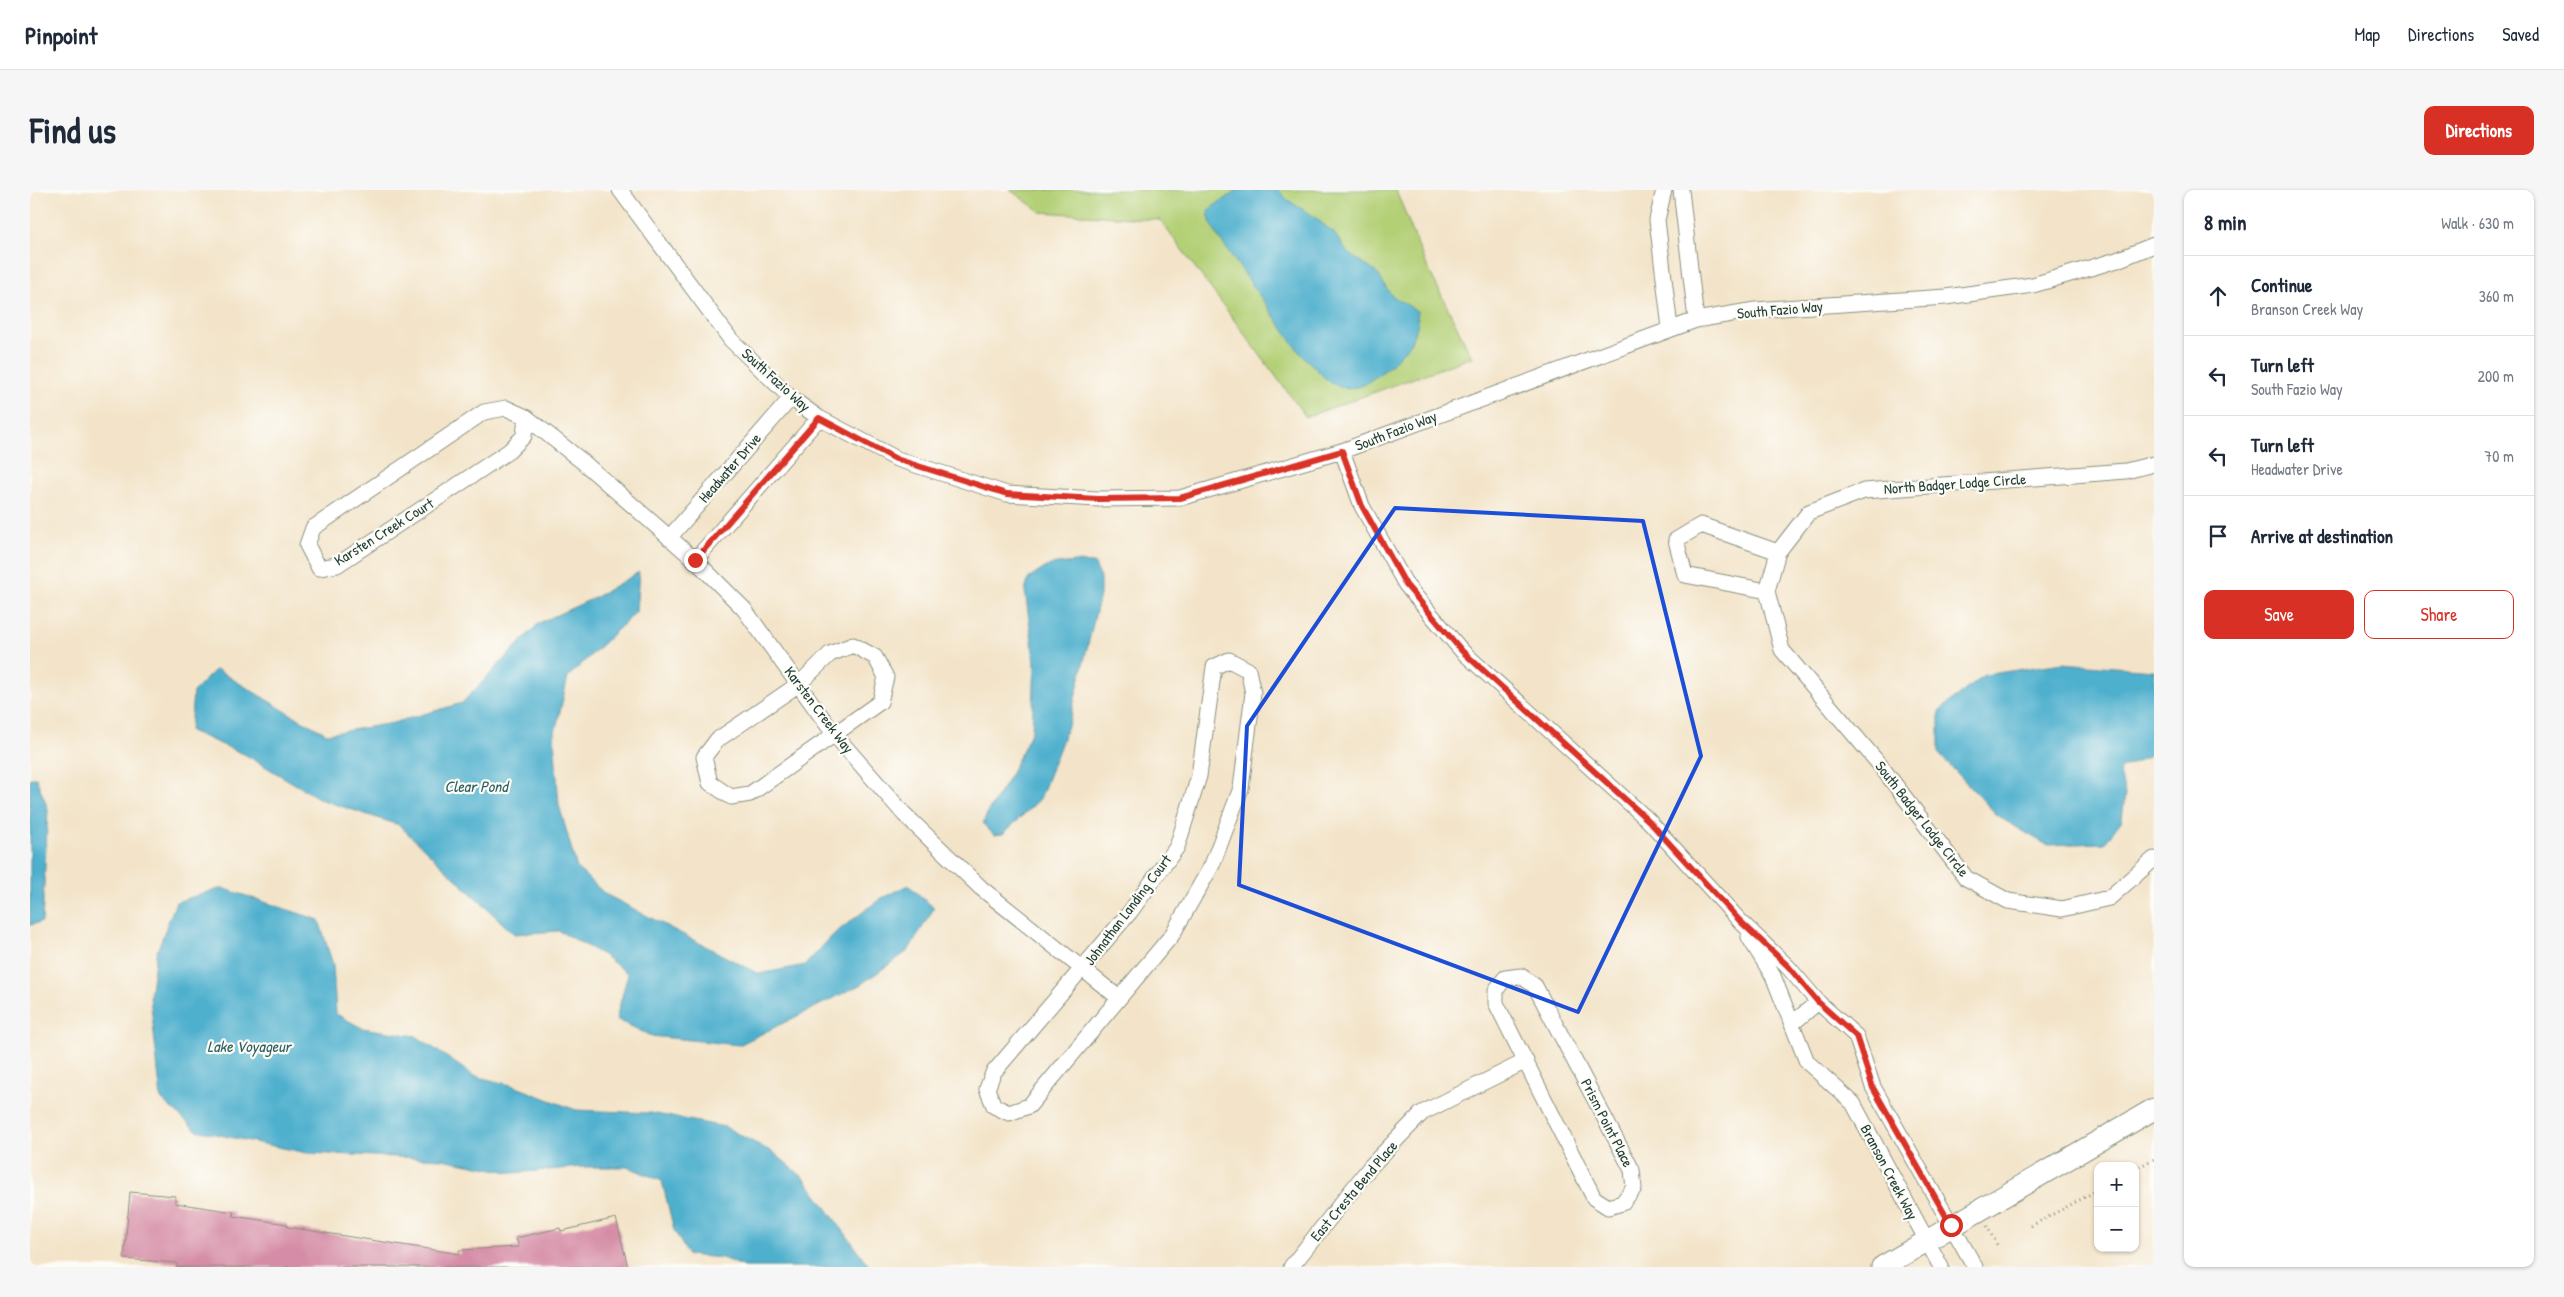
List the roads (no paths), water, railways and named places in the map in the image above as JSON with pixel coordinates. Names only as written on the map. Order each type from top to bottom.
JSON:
[{"type":"main road","points":[[1882,1267],[1951,1225],[2154,1109]]},
{"type":"street","name":"South Fazio Way","points":[[620,190],[731,340],[792,398],[819,418],[896,459],[1007,494],[1098,499],[1180,498],[1342,451],[1670,328],[1696,320],[1756,310],[1946,297],[2033,286],[2117,260],[2154,245]]},
{"type":"street","points":[[1664,190],[1657,220],[1670,328]]},
{"type":"street","points":[[1680,190],[1696,320]]},
{"type":"street","name":"Headwater Drive","points":[[669,538],[792,398]]},
{"type":"street","name":"Karsten Creek Court","points":[[506,408],[526,418],[524,436],[509,451],[337,565],[319,568],[306,545],[313,528],[484,412],[506,408]]},
{"type":"street","name":"Karsten Creek Way","points":[[526,418],[583,462],[695,560],[744,609],[834,734],[904,814],[981,888],[1119,998]]},
{"type":"street","points":[[695,560],[819,418]]},
{"type":"street","name":"Branson Creek Way","points":[[1342,451],[1362,506],[1406,585],[1462,651],[1648,820],[1740,921],[1788,966],[1818,1002],[1856,1036],[1873,1088],[1975,1267]]},
{"type":"street","name":"North Badger Lodge Circle","points":[[1773,616],[1767,592],[1778,552],[1809,512],[1864,491],[2126,470],[2154,464]]},
{"type":"street","points":[[1767,592],[1685,575],[1676,540],[1701,524],[1778,552]]},
{"type":"street","name":"South Badger Lodge Circle","points":[[1773,616],[1782,650],[1880,765],[1966,878],[2008,900],[2062,910],[2109,898],[2154,859]]},
{"type":"street","points":[[853,645],[876,658],[886,677],[880,702],[834,734],[750,794],[732,797],[710,783],[704,757],[717,740],[799,684],[830,654],[853,645]]},
{"type":"street","name":"Johnathan Landing Court","points":[[1229,660],[1248,670],[1253,693],[1241,788],[1212,865],[1172,935],[1119,998],[1029,1106],[1009,1113],[994,1106],[987,1089],[993,1073],[1130,912],[1177,847],[1199,776],[1214,667],[1229,660]]},
{"type":"street","name":"Branson Creek Way","points":[[1740,921],[1772,976],[1807,1062],[1853,1103],[1925,1241],[1941,1267]]},
{"type":"street","name":"Prism Point Place","points":[[1521,976],[1535,986],[1632,1170],[1634,1188],[1622,1202],[1608,1207],[1594,1198],[1526,1061],[1496,1003],[1496,990],[1505,978],[1521,976]]},
{"type":"street","points":[[1792,1023],[1818,1002]]},
{"type":"street","name":"East Cresta Bend Place","points":[[1294,1266],[1370,1166],[1422,1113],[1526,1061]]},
{"type":"street","points":[[1853,1103],[1873,1088]]},
{"type":"water","points":[[1237,190],[1278,190],[1289,201],[1312,215],[1334,233],[1347,252],[1377,273],[1391,295],[1417,311],[1418,324],[1410,344],[1389,367],[1364,385],[1348,389],[1330,383],[1300,353],[1217,235],[1210,221],[1208,210]]},
{"type":"water","points":[[1074,562],[1094,563],[1100,576],[1100,595],[1069,723],[1040,799],[1003,834],[994,835],[983,824],[988,811],[1006,783],[1032,731],[1035,662],[1025,591],[1029,578],[1050,565]]},
{"type":"water","name":"Clear Pond","points":[[639,572],[636,612],[568,677],[554,737],[559,805],[577,868],[605,894],[759,974],[805,965],[834,934],[880,899],[908,885],[934,908],[908,951],[860,985],[739,1045],[651,1036],[616,1019],[628,974],[605,956],[559,931],[514,934],[399,825],[322,800],[244,754],[190,731],[193,692],[216,669],[327,734],[393,723],[462,703],[539,623],[594,598]]},
{"type":"water","points":[[2062,663],[2154,670],[2154,751],[2148,757],[2119,769],[2125,794],[2122,820],[2105,843],[2047,845],[1999,817],[1939,754],[1939,711],[1984,675]]},
{"type":"water","points":[[30,778],[36,778],[48,809],[42,922],[30,925]]},
{"type":"water","name":"Lake Voyageur","points":[[222,888],[319,920],[333,965],[336,1014],[362,1028],[416,1036],[474,1076],[511,1085],[576,1110],[651,1113],[725,1127],[774,1153],[805,1179],[870,1267],[745,1267],[722,1258],[688,1255],[674,1230],[662,1181],[628,1167],[582,1167],[514,1173],[442,1159],[307,1153],[196,1130],[161,1099],[150,996],[156,954],[176,902]]}]
